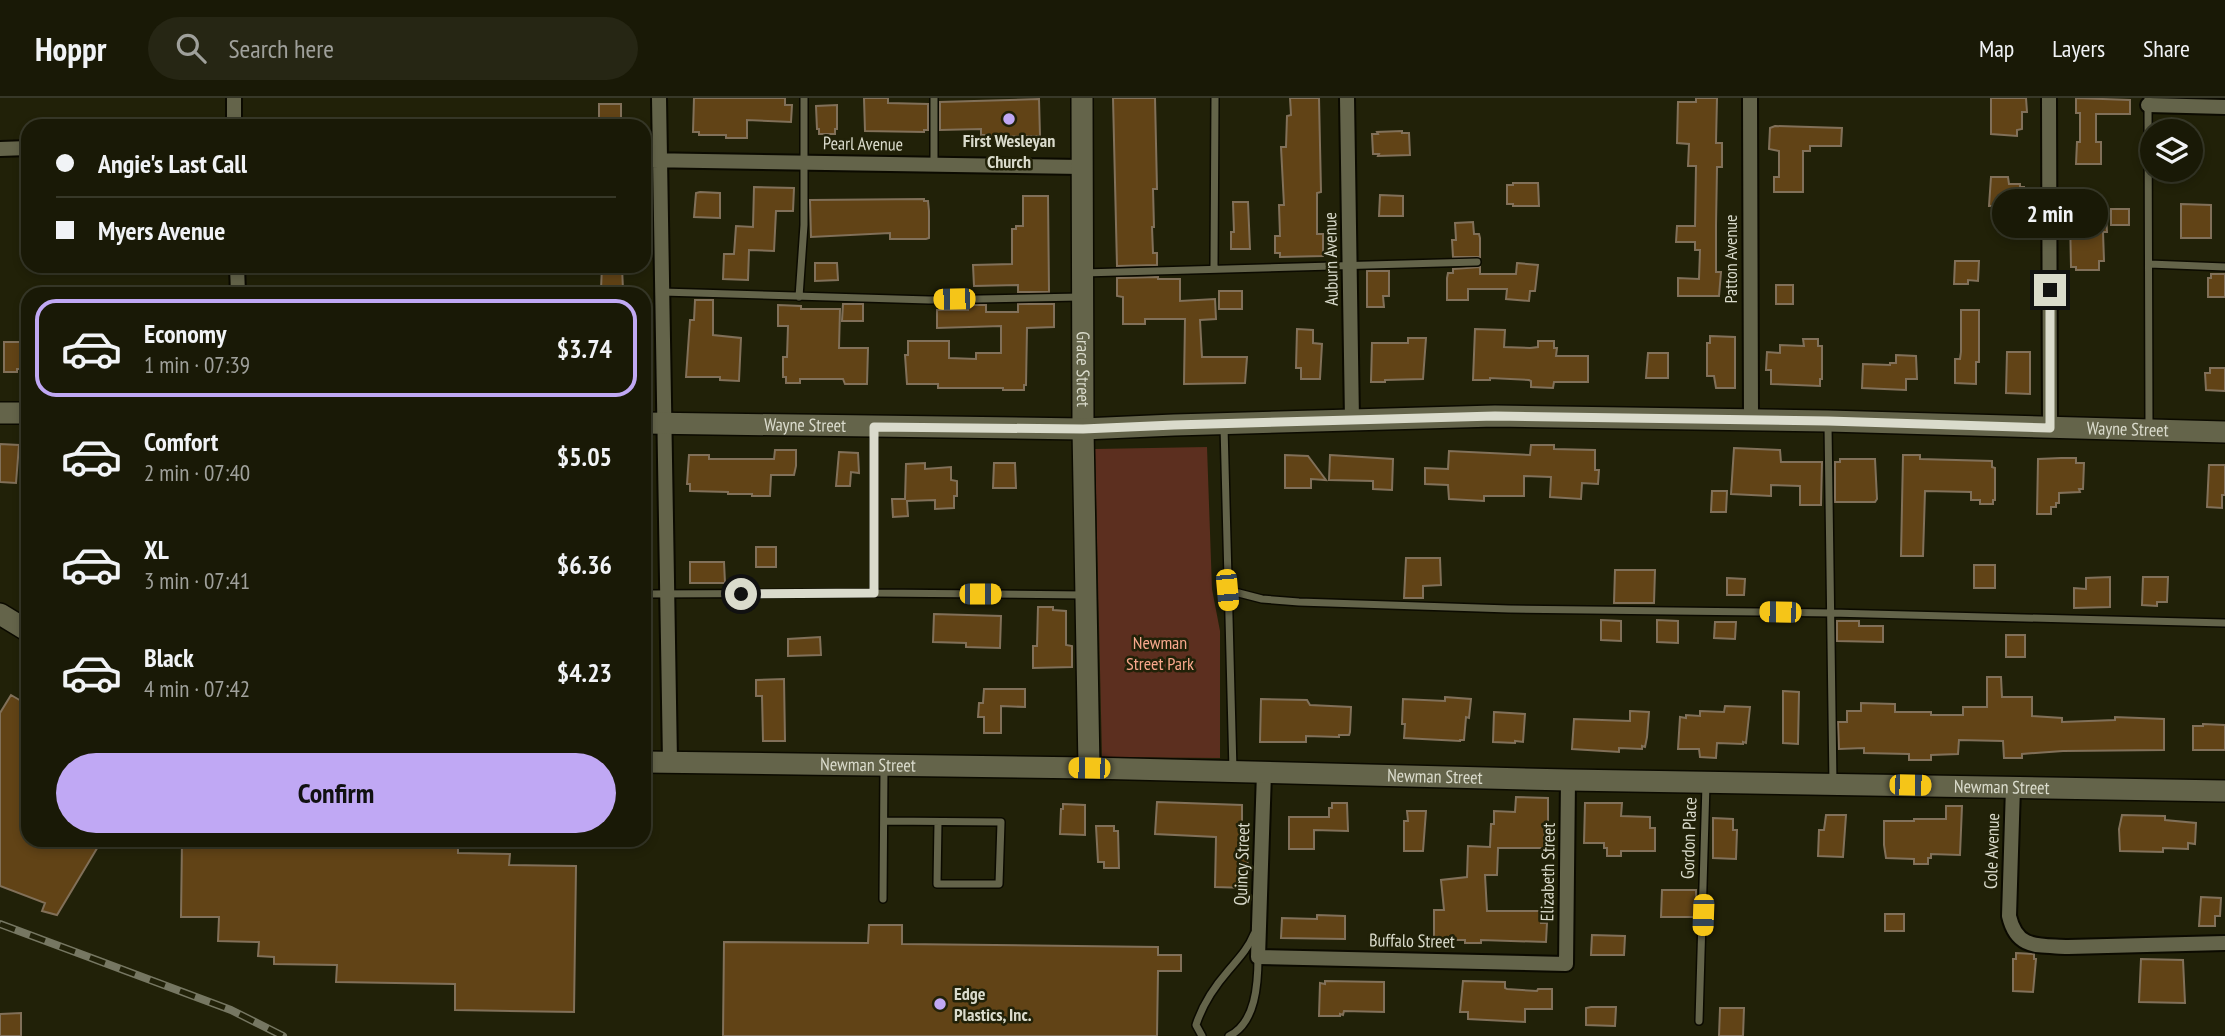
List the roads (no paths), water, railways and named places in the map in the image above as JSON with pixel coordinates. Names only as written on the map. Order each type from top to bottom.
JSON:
[{"type":"street","points":[[234,98],[234,119]]},
{"type":"street","points":[[659,98],[662,292],[654,424],[667,595],[670,762]]},
{"type":"street","name":"Grace Street","points":[[1082,98],[1083,429],[1089,768]]},
{"type":"street","name":"Auburn Avenue","points":[[1348,98],[1352,420]]},
{"type":"street","name":"Patton Avenue","points":[[1750,98],[1751,420]]},
{"type":"street","points":[[2049,98],[2050,428]]},
{"type":"street","points":[[2148,102],[2225,107]]},
{"type":"street","points":[[0,149],[21,148]]},
{"type":"street","name":"Pearl Avenue","points":[[651,160],[1082,167]]},
{"type":"street","points":[[0,413],[21,414]]},
{"type":"street","name":"Wayne Street","points":[[654,424],[1083,429],[1495,416],[1828,421],[2225,432]]},
{"type":"street","points":[[0,614],[21,627]]},
{"type":"street","name":"Newman Street","points":[[651,762],[2225,791]]},
{"type":"street","name":"Quincy Street","points":[[1258,957],[1264,772]]},
{"type":"street","name":"Elizabeth Street","points":[[1566,964],[1568,780]]},
{"type":"street","name":"Cole Avenue","points":[[2013,787],[2009,916],[2013,931],[2020,939],[2042,945],[2068,947],[2225,943]]},
{"type":"street","name":"Buffalo Street","points":[[1258,957],[1566,964]]},
{"type":"lane","points":[[799,297],[804,225],[804,98]]},
{"type":"lane","points":[[934,98],[934,164]]},
{"type":"lane","points":[[1214,268],[1215,98]]},
{"type":"lane","points":[[2148,102],[2149,430]]},
{"type":"lane","points":[[1083,273],[1477,262]]},
{"type":"lane","points":[[2149,264],[2225,267]]},
{"type":"lane","points":[[662,292],[929,300],[1083,297]]},
{"type":"lane","points":[[1828,421],[1833,784]]},
{"type":"lane","points":[[1224,423],[1233,771]]},
{"type":"lane","points":[[874,427],[874,593]]},
{"type":"lane","points":[[1227,590],[1262,599],[1299,602],[1508,609],[1831,613],[2225,623]]},
{"type":"lane","points":[[651,594],[1086,595]]},
{"type":"lane","points":[[883,899],[884,765]]},
{"type":"lane","name":"Gordon Place","points":[[1699,1021],[1706,782]]},
{"type":"lane","points":[[884,821],[1001,822],[999,884],[937,884],[938,822]]},
{"type":"lane","points":[[1202,1036],[1196,1025],[1199,1016],[1225,973],[1246,950],[1259,922]]},
{"type":"lane","points":[[1228,1036],[1234,1033],[1249,1012],[1258,985],[1258,957]]},
{"type":"railway","points":[[0,924],[231,1010],[283,1036]]},
{"type":"place","name":"First Wesleyan Church","points":[[1009,119]]},
{"type":"place","name":"Edge Plastics, Inc.","points":[[940,1004]]},
{"type":"park label","name":"Newman Street Park","points":[[1160,653]]}]
